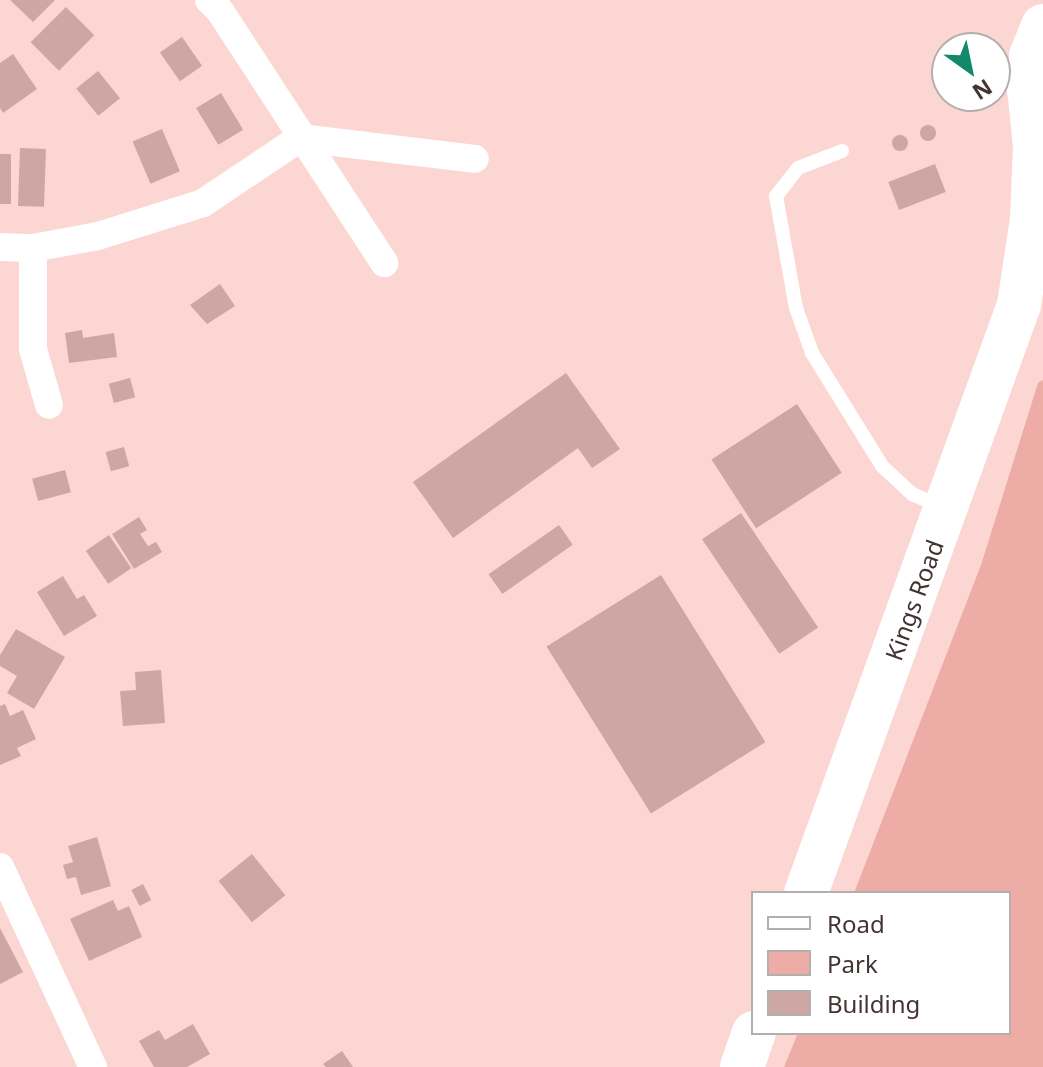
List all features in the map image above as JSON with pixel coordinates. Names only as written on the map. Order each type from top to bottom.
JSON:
[{"type":"highway","name":"Kings Road","points":[[807,891],[1031,290],[1031,232],[1039,154],[1030,102],[1031,56],[1043,26]]},
{"type":"highway","points":[[742,1067],[753,1035]]},
{"type":"street","points":[[209,0],[220,11],[384,263]]},
{"type":"street","points":[[0,247],[33,248],[98,236],[203,203],[300,138],[475,159]]},
{"type":"street","points":[[33,248],[33,349],[49,405]]},
{"type":"street","points":[[0,867],[93,1067]]},
{"type":"lane","points":[[842,151],[798,168],[776,196],[796,308],[812,353],[882,466],[912,494],[931,506],[948,508]]},
{"type":"green space","points":[[1043,380],[1043,1067],[784,1067],[797,1035],[1011,1035],[1011,891],[855,891],[981,565],[1038,383]]},
{"type":"building","points":[[10,0],[55,0],[33,22]]},
{"type":"building","points":[[66,7],[94,35],[59,71],[31,42]]},
{"type":"building","points":[[182,37],[202,66],[180,81],[160,52]]},
{"type":"building","points":[[13,54],[37,89],[3,113],[0,108],[0,63]]},
{"type":"building","points":[[98,71],[120,98],[98,116],[76,89]]},
{"type":"building","points":[[221,93],[243,130],[218,145],[196,108]]},
{"type":"building","points":[[928,125],[934,127],[934,139],[928,141],[922,139],[920,133],[922,127]]},
{"type":"building","points":[[162,129],[180,171],[151,184],[133,142]]},
{"type":"building","points":[[900,135],[906,137],[906,149],[900,151],[894,149],[892,143],[894,137]]},
{"type":"building","points":[[20,148],[46,149],[44,207],[18,206]]},
{"type":"building","points":[[0,154],[11,154],[11,204],[0,204]]},
{"type":"building","points":[[935,164],[946,192],[899,210],[888,182]]},
{"type":"building","points":[[220,284],[235,306],[207,324],[190,305]]},
{"type":"building","points":[[82,330],[83,338],[114,333],[117,357],[69,363],[65,333]]},
{"type":"building","points":[[566,373],[620,449],[592,468],[578,448],[453,538],[413,482]]},
{"type":"building","points":[[130,378],[135,397],[114,403],[109,384]]},
{"type":"building","points":[[797,404],[842,473],[756,528],[711,460]]},
{"type":"building","points":[[124,447],[129,466],[111,471],[106,452]]},
{"type":"building","points":[[65,470],[71,492],[38,501],[32,479]]},
{"type":"building","points":[[741,513],[818,627],[779,654],[702,539]]},
{"type":"building","points":[[139,517],[147,530],[140,534],[148,546],[156,542],[162,552],[134,569],[112,534]]},
{"type":"building","points":[[559,525],[573,545],[502,594],[489,574]]},
{"type":"building","points":[[109,535],[131,568],[108,584],[86,551]]},
{"type":"building","points":[[661,575],[765,742],[651,814],[547,647]]},
{"type":"building","points":[[63,576],[77,599],[84,595],[97,616],[64,636],[37,592]]},
{"type":"building","points":[[16,629],[65,657],[34,709],[7,693],[17,676],[0,666],[0,655]]},
{"type":"building","points":[[161,670],[165,723],[123,726],[120,691],[136,690],[135,672]]},
{"type":"building","points":[[5,704],[10,716],[23,710],[36,739],[17,748],[21,756],[0,765],[0,706]]},
{"type":"building","points":[[97,837],[111,886],[81,895],[76,877],[67,879],[63,865],[73,862],[68,846]]},
{"type":"building","points":[[252,854],[285,895],[252,922],[219,881]]},
{"type":"building","points":[[143,884],[151,900],[140,906],[131,890]]},
{"type":"building","points":[[113,900],[118,911],[129,906],[142,937],[89,961],[70,919]]},
{"type":"building","points":[[0,928],[23,972],[0,984]]},
{"type":"building","points":[[193,1024],[210,1054],[187,1067],[154,1067],[139,1041],[159,1030],[165,1040]]},
{"type":"building","points":[[342,1051],[353,1067],[326,1067],[323,1064]]}]
